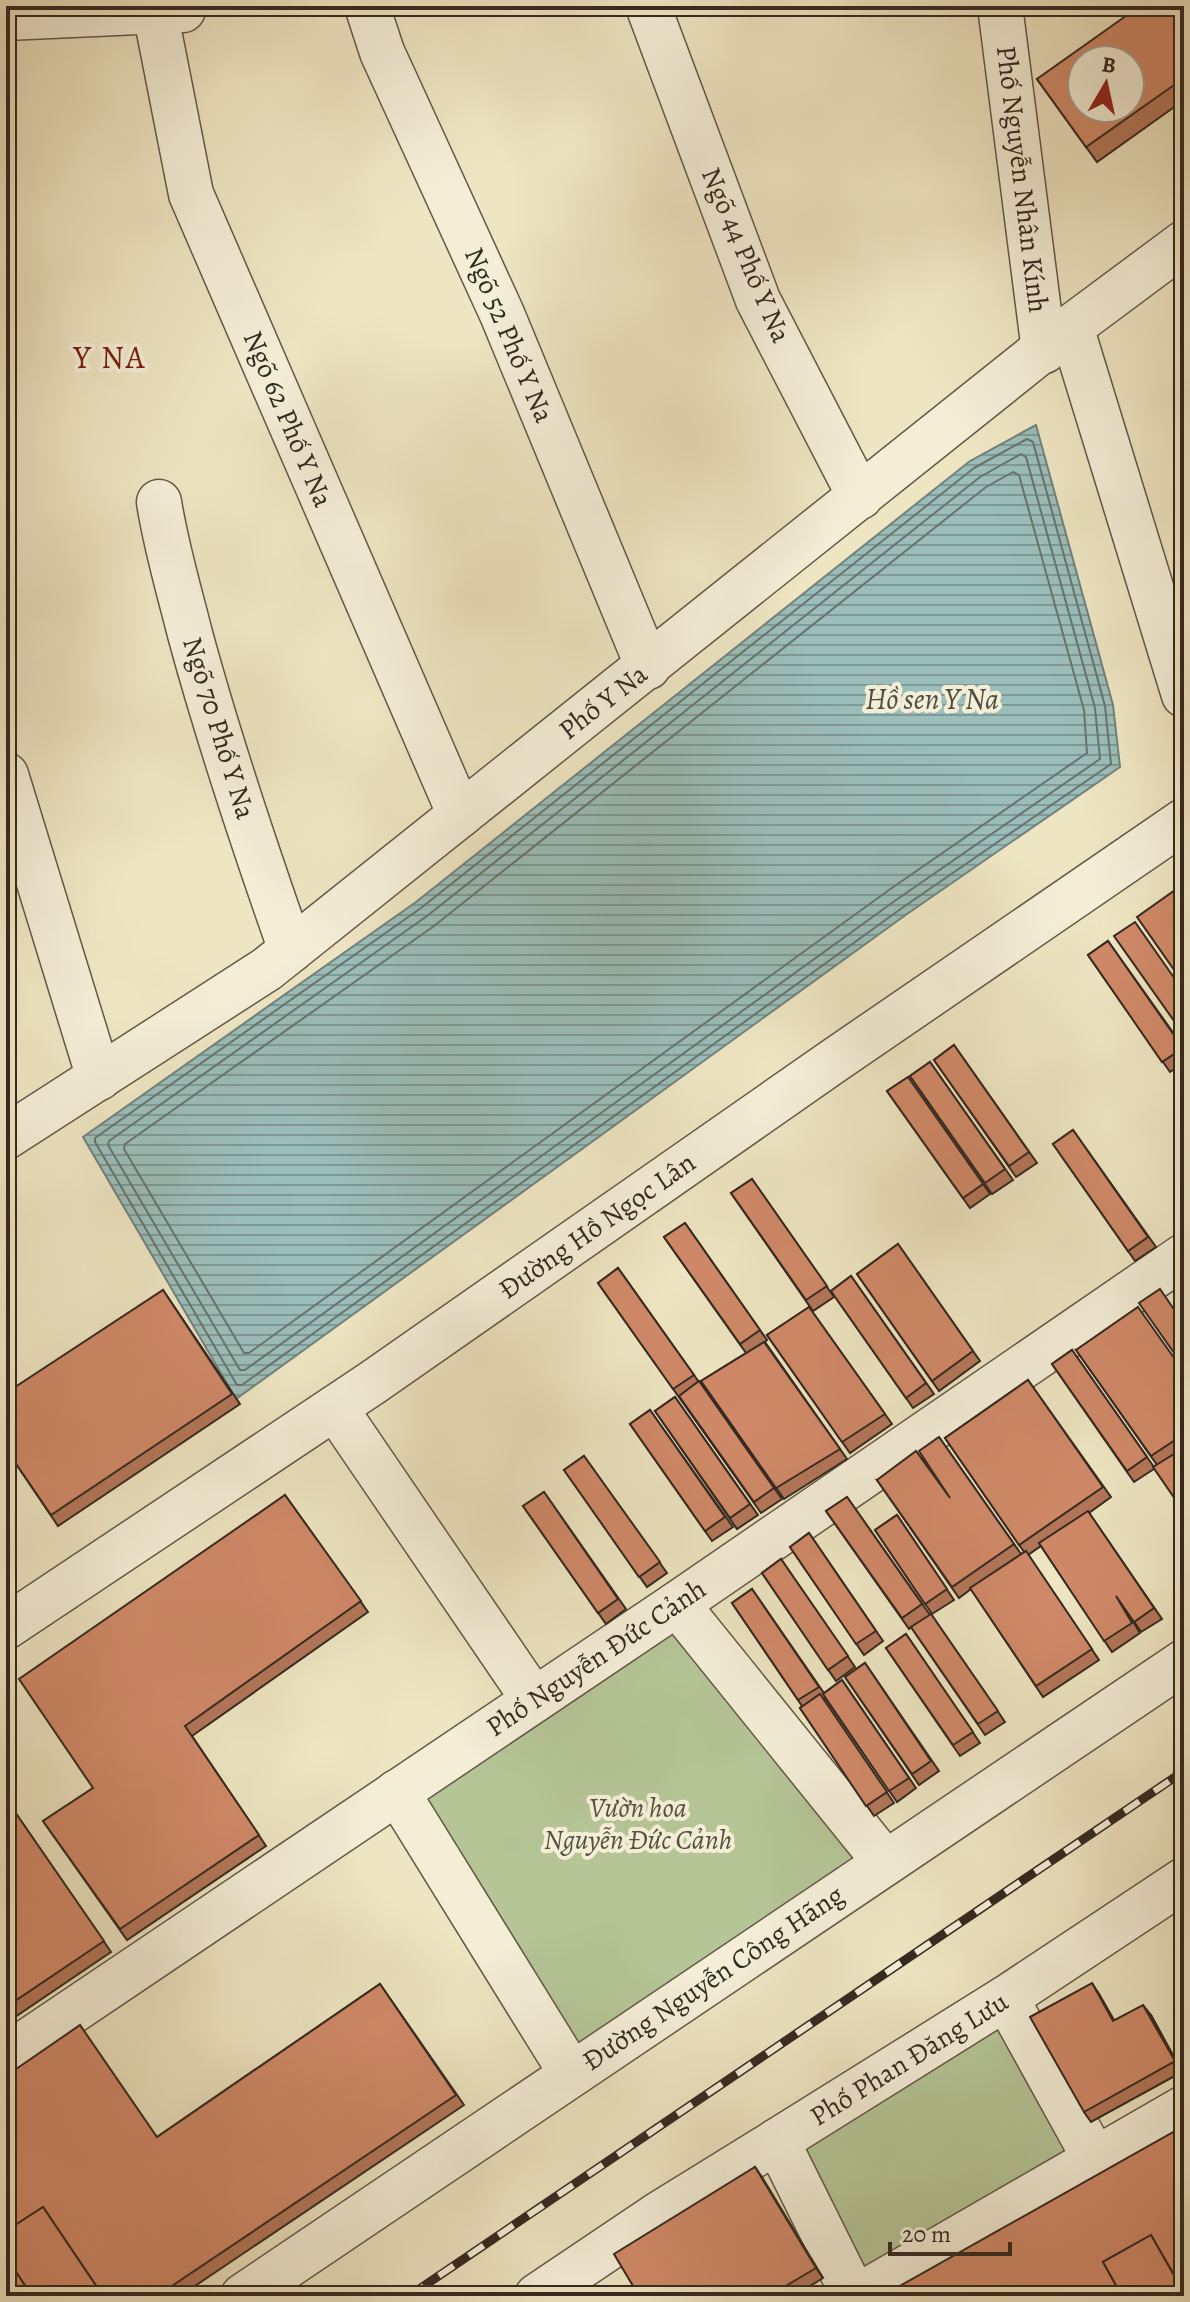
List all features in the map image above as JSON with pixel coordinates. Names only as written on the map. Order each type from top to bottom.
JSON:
[{"type":"street","name":"Ngõ 52 Phố Y Na","points":[[367,6],[382,52],[502,314],[648,667]]},
{"type":"street","name":"Ngõ 44 Phố Y Na","points":[[648,6],[758,300],[860,497]]},
{"type":"street","name":"Phố Nguyễn Nhân Kính","points":[[1000,6],[1058,339],[1184,695]]},
{"type":"street","points":[[6,18],[170,9]]},
{"type":"street","name":"Ngõ 62 Phố Y Na","points":[[170,9],[191,194],[460,815]]},
{"type":"street","name":"Phố Y Na","points":[[6,1137],[267,969],[1058,339],[1184,243]]},
{"type":"street","name":"Ngõ 70 Phố Y Na","points":[[159,502],[165,537],[210,707],[291,950]]},
{"type":"street","points":[[6,775],[99,1078]]},
{"type":"street","name":"Đường Hồ Ngọc Lân","points":[[6,1627],[335,1408],[1184,821]]},
{"type":"street","name":"Phố Nguyễn Đức Cảnh","points":[[6,2056],[677,1604],[1184,1256]]},
{"type":"street","points":[[335,1408],[534,1700]]},
{"type":"street","points":[[677,1604],[885,1862]]},
{"type":"street","name":"Đường Nguyễn Công Hãng","points":[[243,2296],[1184,1662]]},
{"type":"street","points":[[397,1792],[571,2073]]},
{"type":"street","name":"Phố Phan Đăng Lưu","points":[[856,2296],[777,2141],[1006,1998],[1184,1880]]},
{"type":"street","points":[[1006,1998],[1095,2159]]},
{"type":"street","points":[[856,2296],[1184,2108]]},
{"type":"street","points":[[537,2296],[659,2214],[777,2141]]},
{"type":"green space","name":"Vườn hoa Nguyễn Đức Cảnh","points":[[676,1613],[868,1851],[572,2048],[416,1797]]},
{"type":"green space","points":[[1003,2013],[1089,2153],[868,2284],[790,2140]]},
{"type":"water","name":"Hồ sen Y Na","points":[[1036,425],[1113,705],[1120,767],[907,914],[236,1399],[83,1137],[416,902],[970,461]]},
{"type":"building","points":[[1140,6],[1184,6],[1184,78],[1146,105],[1146,44],[1086,44]]},
{"type":"building","points":[[1066,58],[1066,119],[1037,79]]},
{"type":"building","points":[[1069,124],[1119,124],[1086,147]]},
{"type":"building","points":[[1178,888],[1184,897],[1184,984],[1137,917]]},
{"type":"building","points":[[1135,922],[1184,992],[1184,1035],[1114,936]]},
{"type":"building","points":[[1108,941],[1183,1048],[1162,1062],[1088,955]]},
{"type":"building","points":[[954,1045],[1029,1152],[1009,1166],[934,1060]]},
{"type":"building","points":[[930,1062],[1005,1169],[985,1183],[910,1076]]},
{"type":"building","points":[[908,1077],[983,1184],[963,1198],[887,1091]]},
{"type":"building","points":[[1073,1130],[1148,1237],[1128,1251],[1053,1144]]},
{"type":"building","points":[[752,1179],[827,1286],[806,1300],[731,1193]]},
{"type":"building","points":[[685,1223],[760,1330],[740,1344],[664,1237]]},
{"type":"building","points":[[898,1244],[973,1351],[932,1381],[857,1274]]},
{"type":"building","points":[[618,1268],[694,1375],[673,1389],[598,1283]]},
{"type":"building","points":[[851,1276],[926,1383],[906,1398],[831,1291]]},
{"type":"building","points":[[1160,1289],[1184,1324],[1184,1367],[1139,1303]]},
{"type":"building","points":[[163,1290],[232,1394],[51,1515],[6,1449],[6,1393]]},
{"type":"building","points":[[809,1307],[885,1414],[842,1442],[767,1335]]},
{"type":"building","points":[[1138,1307],[1184,1372],[1184,1434],[1151,1456],[1076,1350]]},
{"type":"building","points":[[764,1342],[840,1449],[776,1488],[701,1381]]},
{"type":"building","points":[[1072,1350],[1147,1457],[1127,1471],[1052,1364]]},
{"type":"building","points":[[1028,1380],[1103,1487],[1019,1545],[945,1438]]},
{"type":"building","points":[[699,1381],[774,1488],[754,1502],[679,1396]]},
{"type":"building","points":[[675,1397],[750,1504],[730,1518],[655,1411]]},
{"type":"building","points":[[650,1410],[725,1517],[705,1531],[630,1424]]},
{"type":"building","points":[[939,1437],[1014,1544],[952,1587],[877,1480],[916,1451],[950,1498],[919,1451]]},
{"type":"building","points":[[1184,1446],[1184,1464],[1175,1452]]},
{"type":"building","points":[[1174,1454],[1184,1469],[1184,1512],[1153,1467]]},
{"type":"building","points":[[584,1456],[660,1562],[639,1577],[564,1470]]},
{"type":"building","points":[[544,1492],[618,1599],[598,1613],[523,1506]]},
{"type":"building","points":[[285,1495],[361,1601],[185,1726],[259,1835],[120,1929],[43,1821],[93,1788],[19,1679]]},
{"type":"building","points":[[847,1497],[922,1604],[902,1618],[826,1511]]},
{"type":"building","points":[[1088,1511],[1154,1608],[1134,1622],[1116,1596],[1132,1623],[1104,1641],[1039,1543]]},
{"type":"building","points":[[897,1515],[947,1589],[925,1604],[875,1530]]},
{"type":"building","points":[[809,1533],[876,1631],[856,1644],[790,1547]]},
{"type":"building","points":[[1026,1551],[1092,1649],[1036,1686],[970,1588]]},
{"type":"building","points":[[781,1559],[848,1656],[828,1670],[762,1573]]},
{"type":"building","points":[[752,1589],[819,1687],[798,1700],[732,1603]]},
{"type":"building","points":[[931,1614],[998,1711],[978,1724],[911,1627]]},
{"type":"building","points":[[906,1634],[973,1732],[953,1745],[886,1648]]},
{"type":"building","points":[[865,1663],[931,1761],[912,1774],[845,1677]]},
{"type":"building","points":[[842,1680],[909,1778],[889,1791],[823,1694]]},
{"type":"building","points":[[820,1694],[887,1792],[866,1806],[800,1708]]},
{"type":"building","points":[[6,1799],[104,1941],[6,2007]]},
{"type":"building","points":[[1092,1983],[1113,2021],[1143,2005],[1175,2061],[1084,2112],[1030,2017]]},
{"type":"building","points":[[380,1984],[456,2095],[157,2296],[103,2296],[43,2207],[6,2231],[6,2076],[80,2025],[157,2137]]},
{"type":"building","points":[[1184,2126],[1184,2292],[1151,2235],[1103,2262],[1122,2296],[882,2296]]},
{"type":"building","points":[[755,2167],[816,2268],[769,2296],[639,2296],[614,2254]]},
{"type":"building","points":[[43,2207],[103,2296],[32,2296],[6,2257],[6,2231]]},
{"type":"building","points":[[1151,2235],[1184,2296],[1122,2296],[1103,2262]]},
{"type":"building","points":[[6,2257],[32,2296],[6,2296]]},
{"type":"railway","points":[[409,2296],[1184,1771]]},
{"type":"district","name":"Y NA","points":[[110,357]]}]
